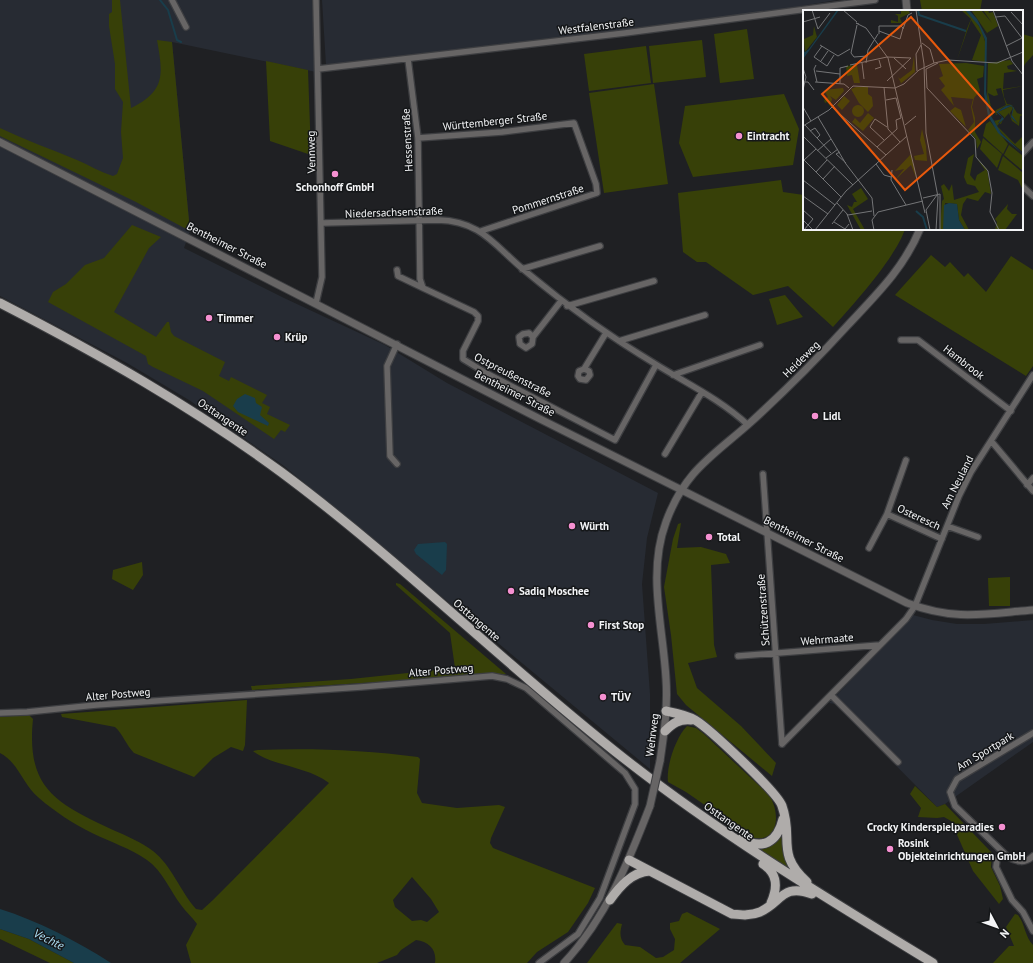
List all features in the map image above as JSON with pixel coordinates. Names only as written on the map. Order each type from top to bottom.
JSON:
[{"type":"main road","name":"Osttangente","points":[[0,303],[115,364],[159,390],[236,440],[278,470],[338,517],[632,766],[738,842],[827,899],[933,963]]},
{"type":"main road","points":[[666,711],[696,720],[775,795],[782,805],[786,850],[790,862],[800,876],[827,899]]},
{"type":"main road","points":[[665,731],[672,724],[680,720],[696,720]]},
{"type":"main road","points":[[718,827],[749,843],[762,844],[772,840],[776,836],[784,816]]},
{"type":"main road","points":[[738,842],[774,874],[776,889],[770,904]]},
{"type":"main road","points":[[629,860],[732,914],[751,915],[766,908],[782,895],[795,890],[805,891],[827,899]]},
{"type":"main road","points":[[610,900],[620,887],[630,878],[643,872],[650,871]]},
{"type":"street","points":[[172,0],[186,27]]},
{"type":"street","name":"Vennweg","points":[[316,0],[322,223],[322,277],[316,303]]},
{"type":"street","name":"Westfalenstraße","points":[[318,69],[875,0]]},
{"type":"street","points":[[906,0],[907,10]]},
{"type":"street","name":"Hessenstraße","points":[[408,59],[418,138],[420,221]]},
{"type":"street","name":"Württemberger Straße","points":[[418,138],[502,132],[574,123]]},
{"type":"street","name":"Pommernstraße","points":[[481,231],[597,193],[596,184],[574,123]]},
{"type":"street","name":"Bentheimer Straße","points":[[0,142],[680,490],[915,606],[937,613],[965,616],[1033,610]]},
{"type":"street","points":[[1023,153],[1033,142]]},
{"type":"street","points":[[1023,187],[1033,196]]},
{"type":"street","name":"Niedersachsenstraße","points":[[322,223],[454,220],[481,231],[522,269],[567,306],[656,365],[731,410],[748,425]]},
{"type":"street","points":[[420,221],[420,279],[423,288]]},
{"type":"street","name":"Heideweg","points":[[680,490],[689,478],[714,453],[748,425],[833,341],[884,287],[910,252],[920,230]]},
{"type":"street","points":[[522,269],[600,246]]},
{"type":"street","points":[[397,270],[398,276],[423,288]]},
{"type":"street","points":[[567,306],[654,280]]},
{"type":"street","name":"Ostpreußenstraße","points":[[423,288],[474,312],[478,316],[478,321],[463,351],[463,359],[466,362],[614,440],[656,365]]},
{"type":"street","points":[[533,337],[561,301]]},
{"type":"street","points":[[619,341],[705,315]]},
{"type":"street","points":[[584,369],[606,333]]},
{"type":"street","name":"Hambrook","points":[[901,340],[918,340],[1010,411]]},
{"type":"street","points":[[397,344],[387,366],[390,456],[397,464]]},
{"type":"street","points":[[673,375],[760,345]]},
{"type":"street","name":"Am Neuland","points":[[915,606],[959,496],[971,472],[992,442],[1033,375]]},
{"type":"street","points":[[665,454],[702,392]]},
{"type":"street","points":[[992,442],[1033,491]]},
{"type":"street","name":"Osteresch","points":[[869,548],[887,514],[906,460]]},
{"type":"street","name":"Schützenstraße","points":[[763,474],[782,744],[831,695]]},
{"type":"street","points":[[1027,485],[1033,478]]},
{"type":"street","name":"Wehrweg","points":[[564,963],[585,938],[610,900],[629,860],[650,806],[660,761],[665,731],[666,711],[666,679],[656,589],[657,568],[666,523],[680,490]]},
{"type":"street","name":"Osteresch","points":[[887,514],[942,539]]},
{"type":"street","points":[[947,526],[978,537]]},
{"type":"street","points":[[898,762],[831,695],[880,645],[915,606]]},
{"type":"street","name":"Wehrmaate","points":[[738,656],[880,645]]},
{"type":"street","name":"Alter Postweg","points":[[0,713],[492,676],[517,683],[526,688],[625,773],[635,789],[636,796],[600,898],[592,913],[571,940],[544,957],[539,963]]},
{"type":"street","name":"Am Sportpark","points":[[1033,733],[956,779],[950,792],[955,806],[1002,852],[1015,861],[1027,861],[1033,856]]},
{"type":"street","points":[[1002,852],[997,860],[996,867],[1012,900],[1023,912],[1033,931]]},
{"type":"shaded area","points":[[0,0],[316,0],[316,72],[172,42],[190,231],[184,248],[284,298],[385,345],[447,383],[658,493],[647,538],[642,584],[650,694],[650,769],[284,466],[189,400],[127,363],[0,296]]},
{"type":"shaded area","points":[[322,0],[837,0],[700,23],[326,65]]},
{"type":"shaded area","points":[[913,615],[957,624],[984,624],[1033,620],[1033,742],[945,804],[937,807],[835,704],[829,703]]},
{"type":"green space","points":[[112,0],[120,0],[131,108],[151,95],[156,88],[161,72],[157,40],[172,42],[190,231],[136,202],[0,136],[0,128],[113,176],[117,174],[123,158],[121,132],[123,102],[115,89],[115,64],[109,26],[109,14],[112,12]]},
{"type":"green space","points":[[920,0],[982,0],[980,10],[922,10]]},
{"type":"green space","points":[[747,29],[754,79],[720,83],[714,34]]},
{"type":"green space","points":[[1023,34],[1033,37],[1033,55],[1023,69]]},
{"type":"green space","points":[[702,40],[706,77],[653,83],[649,46]]},
{"type":"green space","points":[[646,46],[651,83],[589,91],[584,54]]},
{"type":"green space","points":[[266,61],[308,70],[311,155],[270,141]]},
{"type":"green space","points":[[654,84],[668,184],[604,193],[589,93]]},
{"type":"green space","name":"Eintracht","points":[[784,94],[799,129],[793,165],[693,177],[679,143],[685,106]]},
{"type":"green space","points":[[781,180],[783,192],[803,195],[803,230],[905,230],[893,253],[884,266],[863,293],[833,327],[788,286],[753,295],[706,262],[697,262],[683,252],[678,193]]},
{"type":"green space","points":[[132,225],[161,237],[149,248],[114,312],[156,337],[167,322],[169,322],[171,332],[174,336],[225,362],[219,376],[229,381],[231,377],[267,395],[262,403],[270,407],[267,414],[290,425],[285,432],[281,430],[274,439],[203,391],[148,364],[146,356],[48,302],[53,292],[66,284],[85,265],[104,258]]},
{"type":"green space","points":[[931,255],[945,267],[950,262],[964,277],[968,273],[986,292],[1011,256],[1033,270],[1033,366],[1026,376],[895,295]]},
{"type":"green space","points":[[785,295],[803,317],[777,325],[769,299]]},
{"type":"green space","points":[[681,523],[677,548],[701,547],[726,554],[730,563],[711,565],[714,645],[717,657],[688,663],[697,688],[741,726],[776,763],[772,776],[686,705],[677,694],[664,587],[673,539],[678,524]]},
{"type":"green space","points":[[142,562],[143,575],[133,590],[112,579],[113,570]]},
{"type":"green space","points":[[1010,577],[1010,606],[989,606],[988,578]]},
{"type":"green space","points":[[396,583],[400,584],[506,674],[252,690],[251,686],[351,679],[455,668],[450,633],[396,585]]},
{"type":"green space","points":[[247,700],[245,745],[243,751],[231,747],[213,758],[194,777],[134,753],[115,727],[62,717],[61,714]]},
{"type":"green space","points":[[29,715],[33,719],[32,743],[35,762],[40,778],[49,791],[75,811],[134,839],[153,851],[171,871],[196,909],[202,910],[213,900],[329,783],[310,773],[269,760],[253,751],[258,750],[338,750],[418,757],[420,759],[417,793],[422,803],[457,808],[499,805],[505,807],[491,838],[490,843],[493,848],[595,888],[588,903],[568,932],[537,952],[527,963],[435,963],[435,954],[431,947],[425,942],[416,940],[401,950],[397,955],[377,963],[191,963],[186,945],[197,924],[181,905],[162,875],[147,860],[134,852],[72,822],[39,798],[29,787],[12,762],[0,753],[0,717]],"holes":[[[412,877],[431,899],[439,912],[427,922],[421,920],[412,921],[395,907],[393,900]]]},
{"type":"green space","points":[[687,726],[696,728],[704,734],[769,795],[773,802],[776,818],[775,826],[772,832],[767,836],[760,838],[751,837],[686,792],[668,782],[670,760],[679,737]]},
{"type":"green space","points":[[915,786],[937,807],[945,804],[992,853],[991,867],[1000,886],[1003,899],[999,904],[973,871],[951,821],[944,817],[918,817],[921,808],[910,794]]},
{"type":"green space","points":[[783,832],[789,867],[788,868],[758,849]]},
{"type":"green space","points":[[687,912],[720,929],[680,963],[587,963],[617,923],[622,924],[620,935],[625,945],[640,947],[656,958],[663,957],[674,950],[675,939],[670,929],[670,923],[679,921],[682,914]]},
{"type":"green space","points":[[1015,914],[1018,915],[1030,942],[1033,945],[1033,963],[993,963],[1009,946],[1014,946],[1006,927]]},
{"type":"green space","points":[[0,929],[29,939],[74,963],[50,963],[0,939]]},
{"type":"water","points":[[245,394],[255,398],[256,403],[262,407],[260,415],[269,423],[268,426],[238,412],[233,406],[237,399]]},
{"type":"water","points":[[445,542],[447,544],[446,570],[442,575],[416,554],[414,550],[418,544]]},
{"type":"water","name":"Vechte","points":[[0,909],[29,919],[57,932],[111,963],[74,963],[29,939],[0,929]]},
{"type":"waterway","points":[[160,0],[168,10],[177,40],[181,42]]},
{"type":"place","name":"Eintracht","points":[[739,136]]},
{"type":"place","name":"Schonhoff GmbH","points":[[335,174]]},
{"type":"place","name":"Timmer","points":[[209,318]]},
{"type":"place","name":"Krüp","points":[[277,337]]},
{"type":"place","name":"Lidl","points":[[815,416]]},
{"type":"place","name":"Würth","points":[[572,526]]},
{"type":"place","name":"Total","points":[[709,537]]},
{"type":"place","name":"Sadiq Moschee","points":[[511,591]]},
{"type":"place","name":"First Stop","points":[[591,625]]},
{"type":"place","name":"TÜV","points":[[603,697]]},
{"type":"place","name":"Crocky Kinderspielparadies","points":[[1002,827]]},
{"type":"place","name":"Rosink Objekteinrichtungen GmbH","points":[[890,849]]}]
